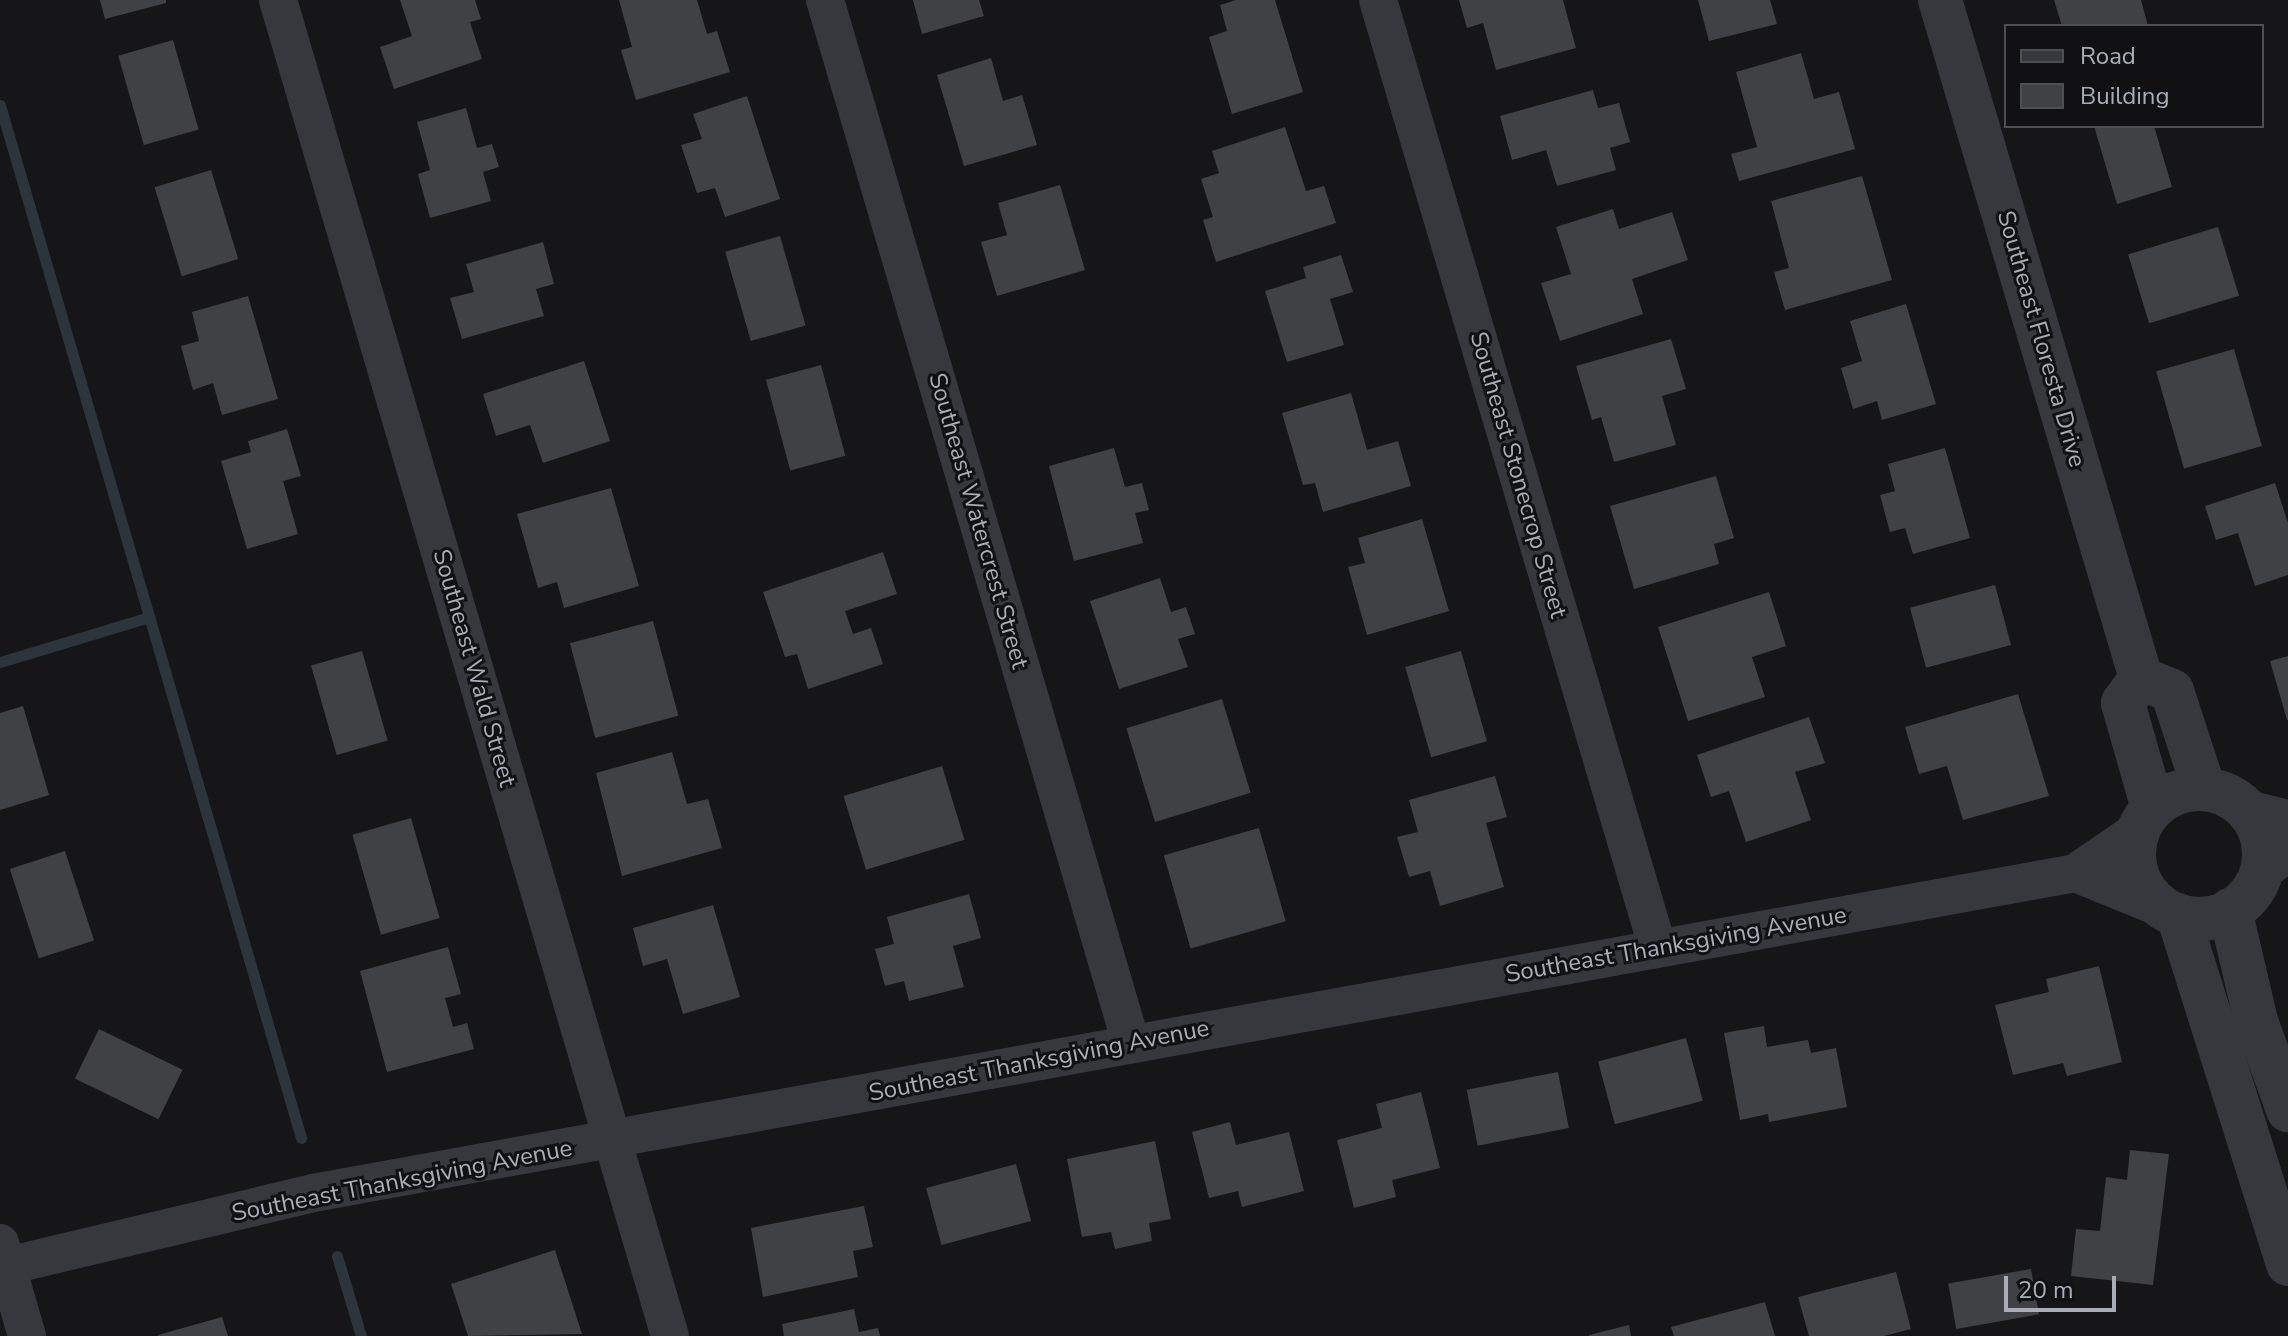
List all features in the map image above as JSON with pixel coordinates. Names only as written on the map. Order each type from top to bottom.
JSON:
[{"type":"street","name":"Southeast Wald Street","points":[[278,0],[670,1336]]},
{"type":"street","name":"Southeast Watercrest Street","points":[[825,0],[1131,1043]]},
{"type":"street","name":"Southeast Stonecrop Street","points":[[1378,0],[1658,949]]},
{"type":"street","name":"Southeast Floresta Drive","points":[[1940,0],[2141,678]]},
{"type":"street","points":[[2145,819],[2123,703],[2141,678],[2172,691],[2204,789]]},
{"type":"street","points":[[2075,873],[2172,913],[2202,919],[2230,910],[2250,894],[2274,863],[2264,842],[2267,814],[2204,789],[2178,792],[2145,819],[2134,848],[2141,884],[2172,913],[2288,1264]]},
{"type":"street","name":"Southeast Thanksgiving Avenue","points":[[3,1255],[313,1193],[613,1142],[1131,1043],[2075,873],[2145,819]]},
{"type":"street","points":[[2230,910],[2256,1021],[2288,1110]]},
{"type":"street","points":[[3,1255],[27,1336]]},
{"type":"building","points":[[100,0],[166,0],[166,3],[105,19]]},
{"type":"building","points":[[400,0],[475,0],[481,19],[470,22],[482,59],[394,89],[380,47],[412,36]]},
{"type":"building","points":[[619,0],[697,0],[707,34],[717,31],[730,72],[636,100],[621,50],[632,47]]},
{"type":"building","points":[[913,0],[979,0],[984,16],[922,34]]},
{"type":"building","points":[[1236,0],[1275,0],[1303,92],[1232,114],[1209,37],[1227,31],[1220,5]]},
{"type":"building","points":[[1459,0],[1563,0],[1576,48],[1496,70],[1483,23],[1467,28]]},
{"type":"building","points":[[1698,0],[1770,0],[1777,24],[1709,41]]},
{"type":"building","points":[[2054,0],[2141,0],[2147,24],[2061,24]]},
{"type":"building","points":[[173,40],[199,129],[144,145],[118,56]]},
{"type":"building","points":[[1801,53],[1814,99],[1839,92],[1855,149],[1739,181],[1731,154],[1757,147],[1736,72]]},
{"type":"building","points":[[991,58],[1003,101],[1022,95],[1037,145],[964,166],[937,75]]},
{"type":"building","points":[[1593,90],[1598,108],[1619,103],[1630,142],[1610,148],[1616,170],[1557,186],[1546,150],[1512,160],[1500,116]]},
{"type":"building","points":[[747,96],[780,199],[725,217],[715,188],[697,193],[681,145],[702,139],[693,114]]},
{"type":"building","points":[[466,108],[477,148],[492,144],[499,167],[483,172],[491,201],[430,218],[418,174],[430,170],[417,122]]},
{"type":"building","points":[[1285,127],[1306,191],[1324,186],[1336,223],[1216,262],[1203,220],[1213,217],[1201,179],[1219,173],[1212,151]]},
{"type":"building","points":[[2095,128],[2155,128],[2172,187],[2117,204]]},
{"type":"building","points":[[211,170],[238,259],[182,276],[155,187]]},
{"type":"building","points":[[1862,176],[1892,280],[1785,310],[1774,272],[1789,268],[1771,201]]},
{"type":"building","points":[[1060,185],[1085,270],[997,296],[981,242],[1007,235],[998,203]]},
{"type":"building","points":[[1613,209],[1619,229],[1672,212],[1688,260],[1632,279],[1643,314],[1560,341],[1541,283],[1571,274],[1556,227]]},
{"type":"building","points":[[2218,227],[2239,296],[2149,323],[2128,254]]},
{"type":"building","points":[[780,236],[806,325],[751,341],[725,252]]},
{"type":"building","points":[[543,242],[554,284],[536,289],[544,316],[462,339],[450,298],[474,292],[466,264]]},
{"type":"building","points":[[1341,255],[1353,292],[1330,299],[1344,345],[1287,362],[1265,291],[1306,278],[1303,267]]},
{"type":"building","points":[[248,296],[278,399],[222,415],[213,383],[193,390],[181,346],[199,341],[192,312]]},
{"type":"building","points":[[1906,304],[1936,404],[1882,420],[1877,401],[1853,409],[1841,368],[1862,361],[1850,321]]},
{"type":"building","points":[[1671,339],[1686,389],[1662,396],[1676,445],[1614,462],[1601,417],[1592,420],[1576,366]]},
{"type":"building","points":[[2234,349],[2262,446],[2184,468],[2156,371]]},
{"type":"building","points":[[584,361],[610,441],[543,463],[530,425],[496,436],[483,394]]},
{"type":"building","points":[[821,365],[845,456],[790,471],[766,380]]},
{"type":"building","points":[[1351,393],[1367,450],[1398,441],[1411,486],[1323,512],[1315,483],[1303,485],[1282,413]]},
{"type":"building","points":[[287,429],[301,476],[283,481],[298,534],[247,549],[221,461],[251,452],[248,441]]},
{"type":"building","points":[[1114,448],[1125,487],[1142,483],[1149,510],[1135,513],[1143,543],[1074,561],[1049,466]]},
{"type":"building","points":[[1945,448],[1970,538],[1913,554],[1905,528],[1890,532],[1880,495],[1895,491],[1888,464]]},
{"type":"building","points":[[1716,476],[1734,538],[1714,544],[1719,564],[1634,589],[1610,506]]},
{"type":"building","points":[[2275,483],[2288,523],[2288,575],[2255,586],[2238,533],[2216,540],[2205,506]]},
{"type":"building","points":[[611,488],[639,586],[564,608],[557,582],[538,588],[517,514]]},
{"type":"building","points":[[1422,519],[1449,611],[1367,635],[1348,567],[1365,563],[1358,538]]},
{"type":"building","points":[[883,552],[897,594],[845,611],[853,634],[871,628],[883,664],[808,689],[797,654],[785,657],[763,592]]},
{"type":"building","points":[[1160,578],[1171,612],[1186,607],[1195,634],[1178,639],[1188,667],[1119,689],[1090,601]]},
{"type":"building","points":[[1995,585],[2011,645],[1926,668],[1910,608]]},
{"type":"building","points":[[1769,592],[1786,646],[1752,657],[1765,697],[1688,721],[1658,627]]},
{"type":"building","points":[[653,621],[678,716],[595,738],[570,643]]},
{"type":"building","points":[[362,651],[388,740],[337,755],[311,666]]},
{"type":"building","points":[[1461,651],[1487,741],[1431,757],[1405,667]]},
{"type":"building","points":[[2288,656],[2288,720],[2287,720],[2270,661]]},
{"type":"building","points":[[2018,694],[2049,796],[1963,820],[1947,766],[1919,774],[1905,727]]},
{"type":"building","points":[[1222,699],[1251,793],[1155,822],[1126,728]]},
{"type":"building","points":[[23,706],[49,795],[0,810],[0,713]]},
{"type":"building","points":[[1809,717],[1825,763],[1795,772],[1811,820],[1746,842],[1729,791],[1711,797],[1697,755]]},
{"type":"building","points":[[672,752],[687,804],[708,799],[722,848],[622,876],[596,773]]},
{"type":"building","points":[[942,766],[965,840],[866,870],[844,796]]},
{"type":"building","points":[[1495,776],[1507,817],[1486,823],[1504,887],[1440,906],[1430,871],[1409,877],[1397,837],[1418,832],[1409,800]]},
{"type":"building","points":[[411,818],[440,918],[381,935],[352,835]]},
{"type":"building","points":[[1259,828],[1286,921],[1191,949],[1164,855]]},
{"type":"building","points":[[65,851],[94,940],[39,958],[10,869]]},
{"type":"building","points":[[969,894],[981,938],[953,946],[964,987],[909,1001],[904,981],[885,986],[875,949],[894,944],[887,917]]},
{"type":"building","points":[[713,905],[740,997],[683,1014],[667,959],[643,966],[633,928]]},
{"type":"building","points":[[448,947],[461,994],[445,998],[453,1027],[467,1023],[474,1049],[387,1072],[360,971]]},
{"type":"building","points":[[2099,966],[2122,1062],[2067,1076],[2063,1063],[2013,1075],[1995,1005],[2049,992],[2046,979]]},
{"type":"building","points":[[1764,1026],[1767,1047],[1808,1040],[1811,1053],[1836,1048],[1847,1107],[1769,1122],[1768,1114],[1740,1120],[1724,1033]]},
{"type":"building","points":[[99,1029],[183,1070],[158,1119],[75,1078]]},
{"type":"building","points":[[1686,1038],[1703,1101],[1615,1124],[1598,1062]]},
{"type":"building","points":[[1558,1072],[1569,1128],[1478,1146],[1467,1090]]},
{"type":"building","points":[[1421,1092],[1440,1168],[1392,1180],[1396,1197],[1354,1208],[1337,1140],[1382,1128],[1376,1104]]},
{"type":"building","points":[[1230,1122],[1236,1145],[1289,1132],[1304,1191],[1242,1207],[1238,1191],[1209,1198],[1192,1132]]},
{"type":"building","points":[[1155,1141],[1171,1219],[1149,1223],[1152,1241],[1115,1249],[1111,1232],[1082,1237],[1067,1159]]},
{"type":"building","points":[[2130,1150],[2169,1154],[2153,1285],[2071,1276],[2076,1229],[2100,1231],[2106,1177],[2127,1180]]},
{"type":"building","points":[[1016,1164],[1031,1221],[941,1245],[926,1188]]},
{"type":"building","points":[[864,1206],[873,1247],[853,1251],[858,1277],[763,1297],[751,1228]]},
{"type":"building","points":[[555,1250],[582,1334],[468,1336],[451,1284]]},
{"type":"building","points":[[2031,1269],[2039,1314],[1956,1329],[1948,1284]]},
{"type":"building","points":[[1896,1272],[1911,1329],[1884,1336],[1809,1336],[1798,1297]]},
{"type":"building","points":[[1765,1302],[1775,1336],[1674,1336],[1671,1327]]},
{"type":"building","points":[[854,1309],[859,1332],[878,1328],[880,1336],[784,1336],[782,1324]]},
{"type":"building","points":[[222,1317],[228,1336],[158,1336],[158,1335]]},
{"type":"building","points":[[1629,1325],[1631,1336],[1589,1336],[1589,1335]]},
{"type":"waterway","points":[[0,105],[301,1138]]},
{"type":"waterway","points":[[0,662],[149,617]]},
{"type":"waterway","points":[[337,1256],[361,1336]]}]
